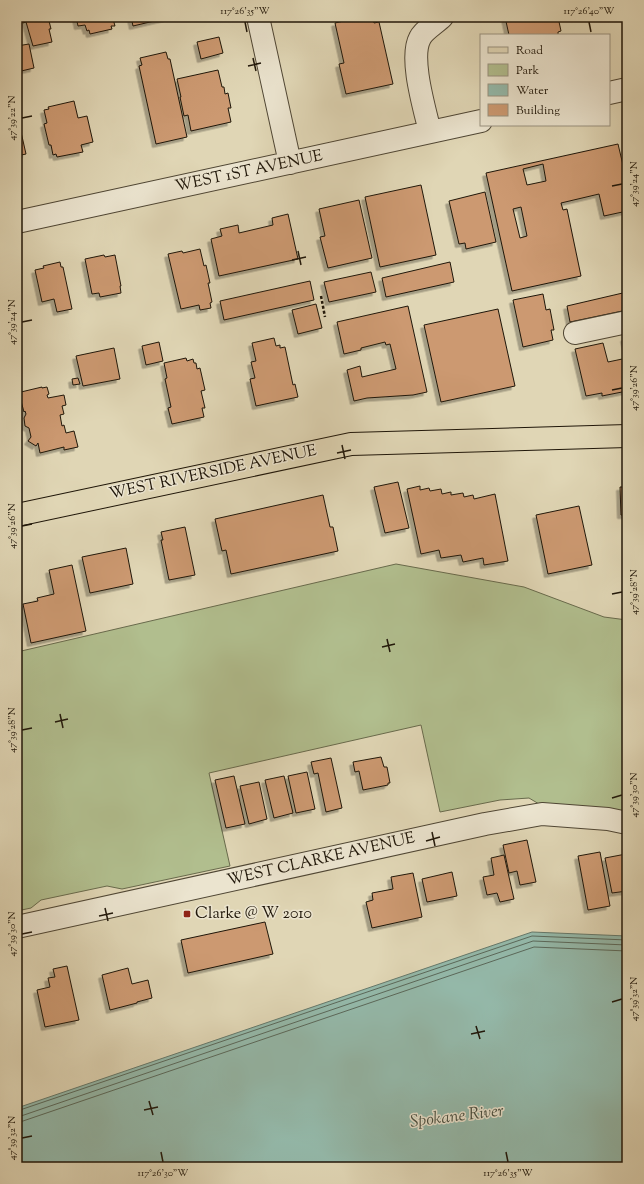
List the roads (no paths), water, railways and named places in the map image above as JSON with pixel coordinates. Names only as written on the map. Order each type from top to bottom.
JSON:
[{"type":"main road","name":"WEST RIVERSIDE AVENUE","points":[[17,514],[352,444],[627,436]]},
{"type":"street","points":[[258,17],[290,163]]},
{"type":"street","points":[[430,132],[420,88],[416,59],[417,44],[420,36],[442,17]]},
{"type":"street","points":[[610,93],[627,89]]},
{"type":"street","name":"WEST 1ST AVENUE","points":[[17,222],[480,121]]},
{"type":"street","points":[[575,332],[627,322]]},
{"type":"street","name":"WEST CLARKE AVENUE","points":[[17,927],[485,824],[542,814],[608,819],[627,823]]},
{"type":"water","name":"Spokane River","points":[[532,932],[627,936],[627,1167],[17,1167],[17,1108]]},
{"type":"place","name":"Clarke @ W 2010","points":[[187,914]]}]
